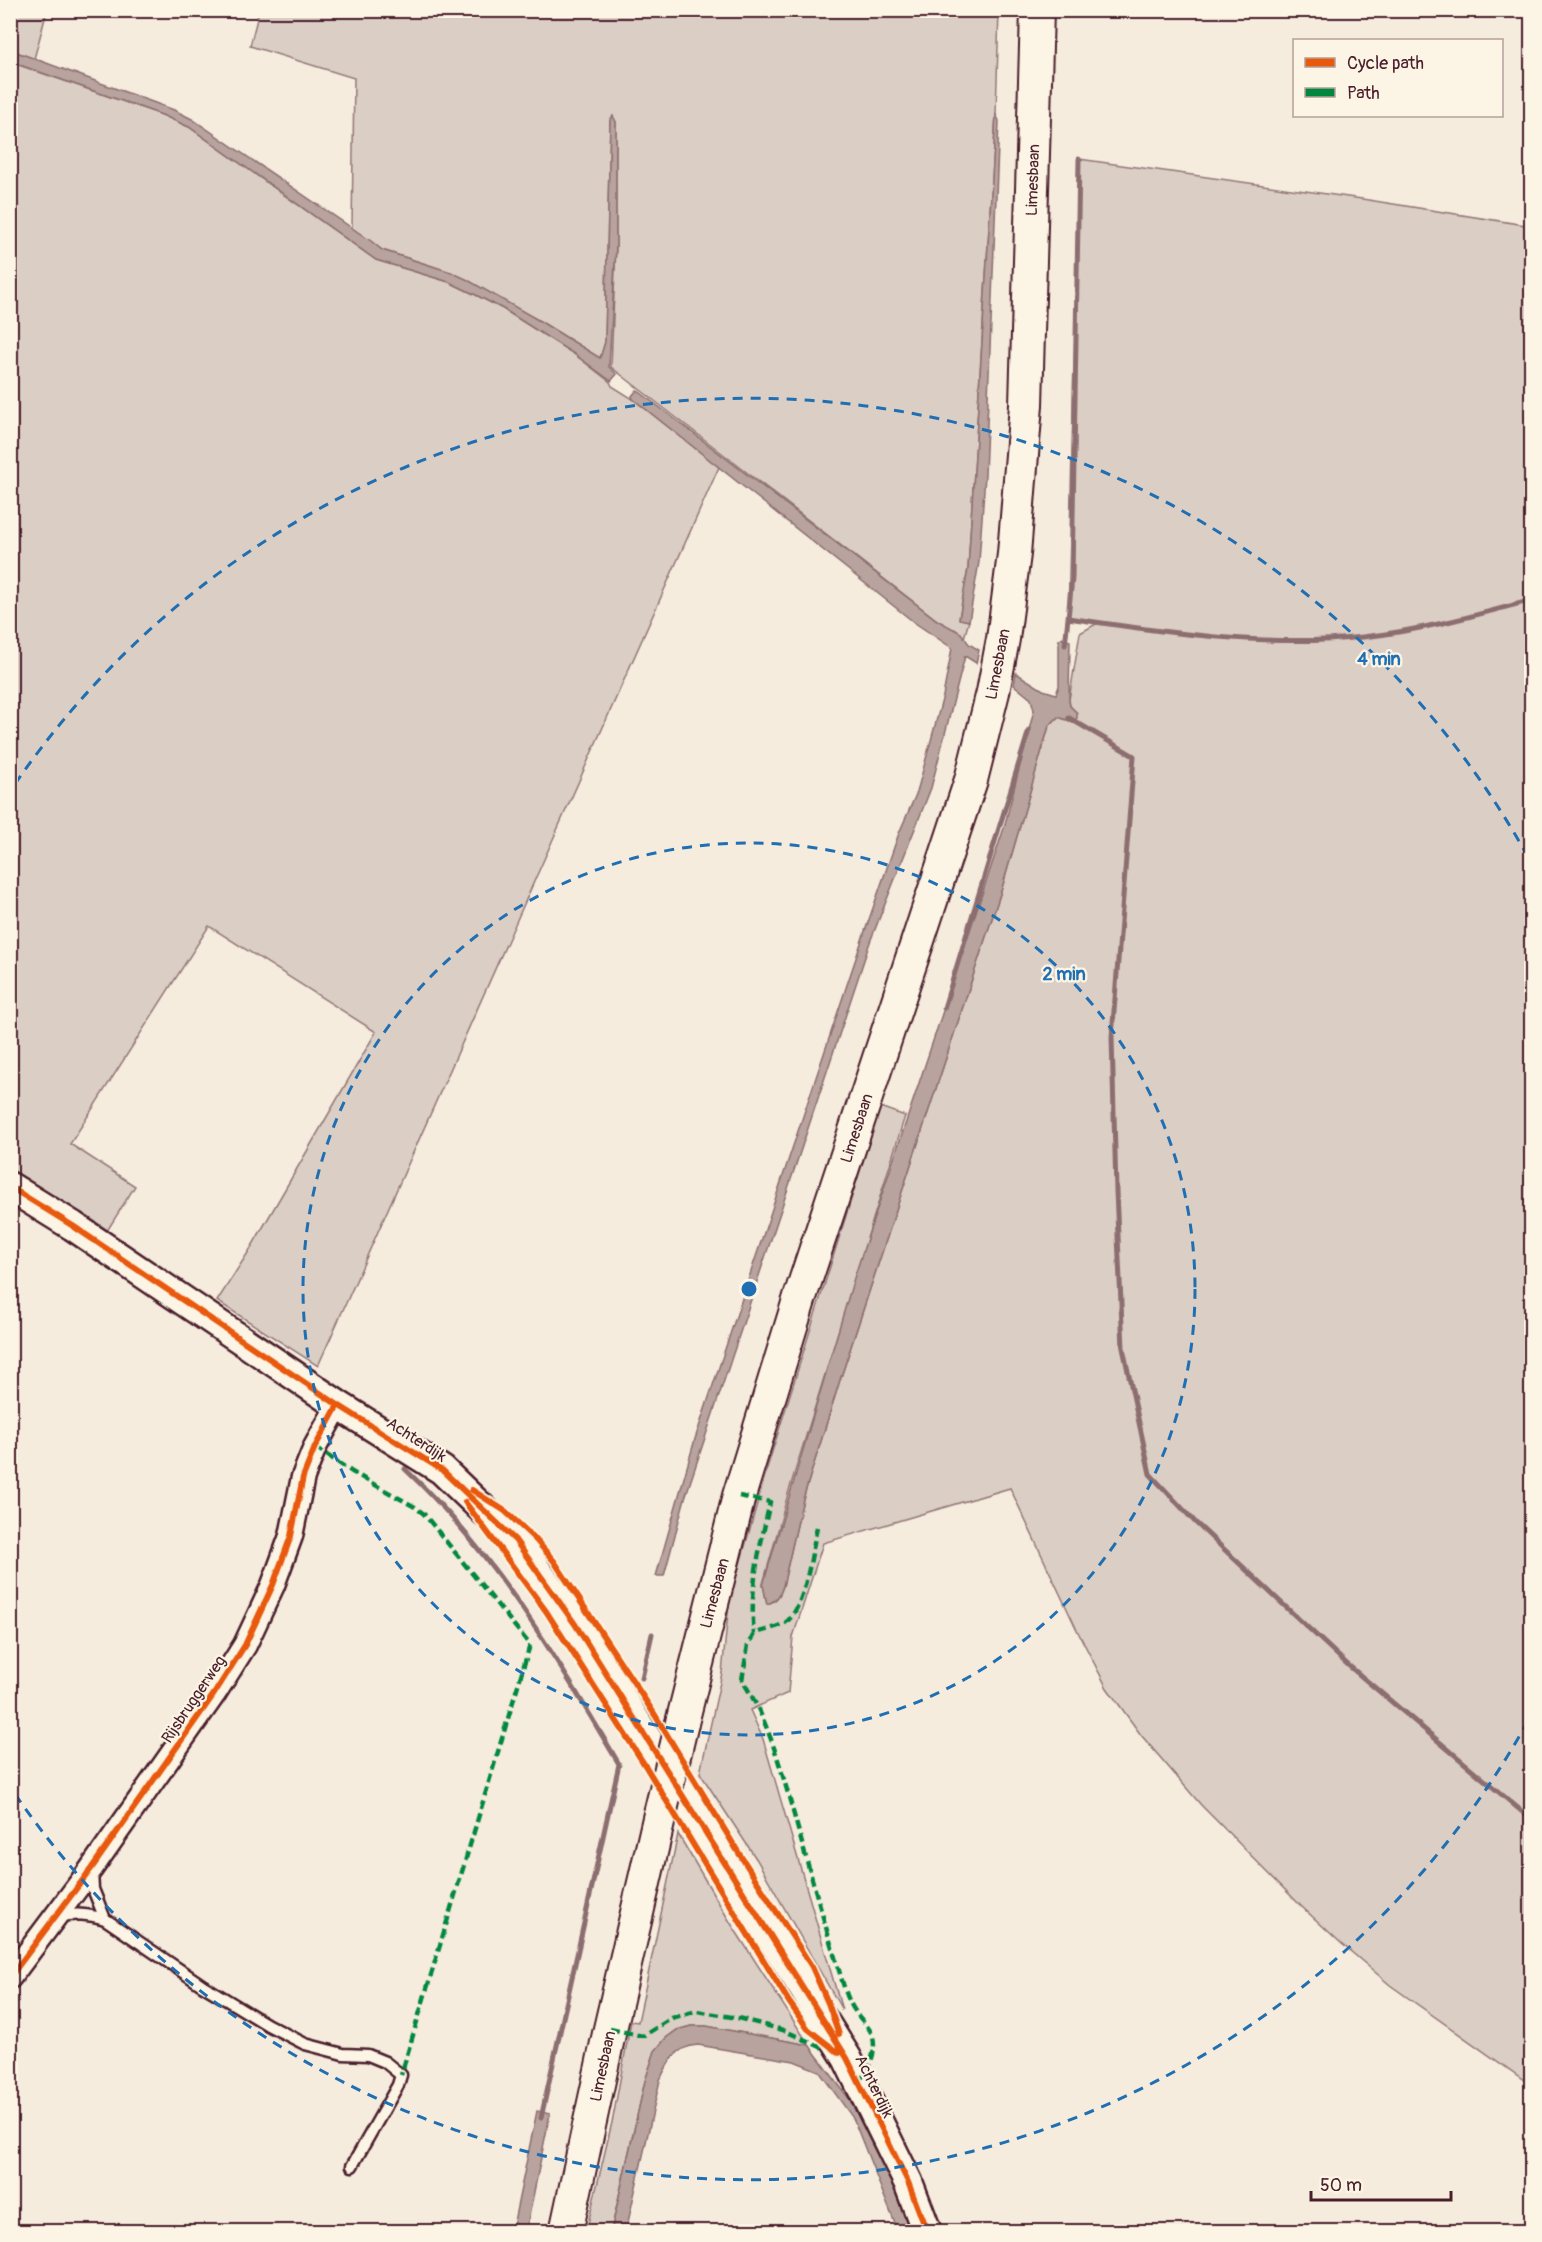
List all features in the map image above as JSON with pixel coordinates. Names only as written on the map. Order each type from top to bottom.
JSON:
[{"type":"main road","name":"Limesbaan","points":[[566,2232],[660,1815],[743,1485],[800,1297],[971,780],[993,692],[1003,639],[1014,554],[1026,405],[1037,10]]},
{"type":"street","name":"Achterdijk","points":[[10,1187],[73,1226],[338,1405],[442,1470],[515,1540],[569,1614],[847,2058],[908,2182],[927,2232]]},
{"type":"street","name":"Rijsbruggerweg","points":[[10,1977],[91,1869],[214,1694],[245,1645],[273,1585],[291,1536],[303,1476],[338,1405]]},
{"type":"lane","points":[[91,1869],[93,1889],[105,1919]]},
{"type":"lane","points":[[56,1917],[75,1913],[105,1919],[202,1985],[268,2025],[305,2044],[343,2054],[368,2055],[377,2058],[401,2075],[398,2085],[352,2166]]},
{"type":"shaded area","points":[[10,11],[47,11],[34,59],[11,50]]},
{"type":"shaded area","points":[[259,11],[999,11],[996,114],[968,569],[959,618],[969,621],[964,638],[955,629],[952,630],[937,620],[611,367],[616,246],[616,122],[613,117],[610,121],[605,342],[600,359],[538,320],[435,267],[382,250],[352,228],[354,78],[250,46]]},
{"type":"shaded area","points":[[11,50],[174,110],[192,119],[382,250],[466,279],[600,358],[605,342],[610,120],[613,116],[616,122],[616,246],[609,367],[617,374],[611,381],[574,354],[503,309],[449,282],[376,260],[189,127],[162,115],[11,62]]},
{"type":"shaded area","points":[[10,62],[162,115],[189,127],[376,260],[449,282],[503,309],[574,354],[612,386],[633,399],[719,467],[318,1366],[217,1301],[251,1248],[376,1032],[209,926],[70,1144],[135,1186],[107,1231],[11,1169]]},
{"type":"shaded area","points":[[996,114],[999,121],[985,475],[979,562],[969,621],[959,619],[968,569]]},
{"type":"shaded area","points":[[1079,159],[1362,199],[1531,226],[1531,2085],[1390,1985],[1302,1907],[1201,1805],[1141,1735],[1107,1688],[1010,1488],[823,1543],[793,1637],[788,1693],[750,1710],[763,1739],[842,2010],[757,1860],[700,1773],[722,1673],[729,1603],[768,1465],[880,1107],[905,1116],[788,1494],[763,1584],[767,1604],[778,1597],[783,1586],[803,1499],[1002,888],[1049,726],[1058,717],[1073,722],[1077,713],[1070,706],[1069,700],[1080,633],[1098,623],[1068,618]]},
{"type":"shaded area","points":[[637,390],[937,620],[961,633],[969,644],[979,650],[976,663],[965,656],[931,788],[870,942],[685,1498],[664,1576],[656,1576],[695,1439],[864,934],[899,833],[917,792],[943,696],[952,648],[915,623],[633,399],[632,396]]},
{"type":"shaded area","points":[[1059,639],[1070,641],[1069,700],[1070,706],[1077,713],[1077,718],[1073,722],[1058,717],[1049,726],[1002,888],[803,1499],[783,1586],[778,1597],[767,1604],[763,1585],[854,1278],[1004,828],[1034,710],[1031,699],[1014,685],[1016,673],[1043,690],[1056,694],[1059,686]]},
{"type":"shaded area","points":[[678,1834],[730,1922],[809,2045],[706,2026],[691,2026],[677,2030],[666,2038],[655,2051],[645,2081],[611,2231],[586,2232],[613,2118],[631,2021],[638,2022]]},
{"type":"shaded area","points":[[691,2026],[706,2026],[809,2045],[865,2120],[892,2178],[912,2231],[898,2231],[853,2118],[819,2071],[794,2061],[698,2045],[678,2052],[663,2073],[626,2231],[611,2232],[645,2081],[655,2051],[666,2038],[677,2030]]},
{"type":"shaded area","points":[[537,2111],[550,2114],[526,2231],[512,2231]]},
{"type":"waterway","points":[[1068,618],[1072,578],[1079,159]]},
{"type":"waterway","points":[[1065,645],[1068,618],[1215,637],[1290,641],[1327,640],[1427,627],[1532,600]]},
{"type":"waterway","points":[[1069,718],[1134,756],[1112,1037],[1123,1348],[1150,1474],[1196,1523],[1348,1665],[1532,1820]]},
{"type":"waterway","points":[[944,1008],[1029,730]]},
{"type":"waterway","points":[[405,1469],[468,1536],[496,1572],[548,1647],[619,1764],[541,2118]]},
{"type":"waterway","points":[[642,1678],[652,1634]]},
{"type":"marked path","points":[[315,1447],[352,1472],[424,1514],[530,1645],[401,2075]]},
{"type":"marked path","points":[[739,1496],[770,1502],[754,1584],[754,1634]]},
{"type":"marked path","points":[[817,1527],[807,1579],[798,1606],[785,1623],[754,1634],[748,1645],[742,1680],[760,1712],[773,1746],[847,1994],[855,2011],[873,2037],[873,2056],[858,2083]]},
{"type":"marked path","points":[[610,2029],[643,2036],[672,2018],[697,2011],[738,2018],[783,2030],[823,2048]]},
{"type":"cycle path","points":[[10,1187],[73,1226],[338,1405],[442,1470],[515,1540],[575,1624],[847,2058],[908,2182],[927,2232]]},
{"type":"cycle path","points":[[10,1977],[91,1869],[214,1694],[245,1645],[273,1585],[291,1536],[303,1477],[315,1447],[338,1405]]},
{"type":"cycle path","points":[[472,1490],[505,1511],[535,1539],[554,1561],[655,1715],[740,1855],[812,1967],[839,2034]]},
{"type":"cycle path","points":[[465,1502],[546,1611],[646,1767],[789,2002],[808,2029],[839,2053]]}]
